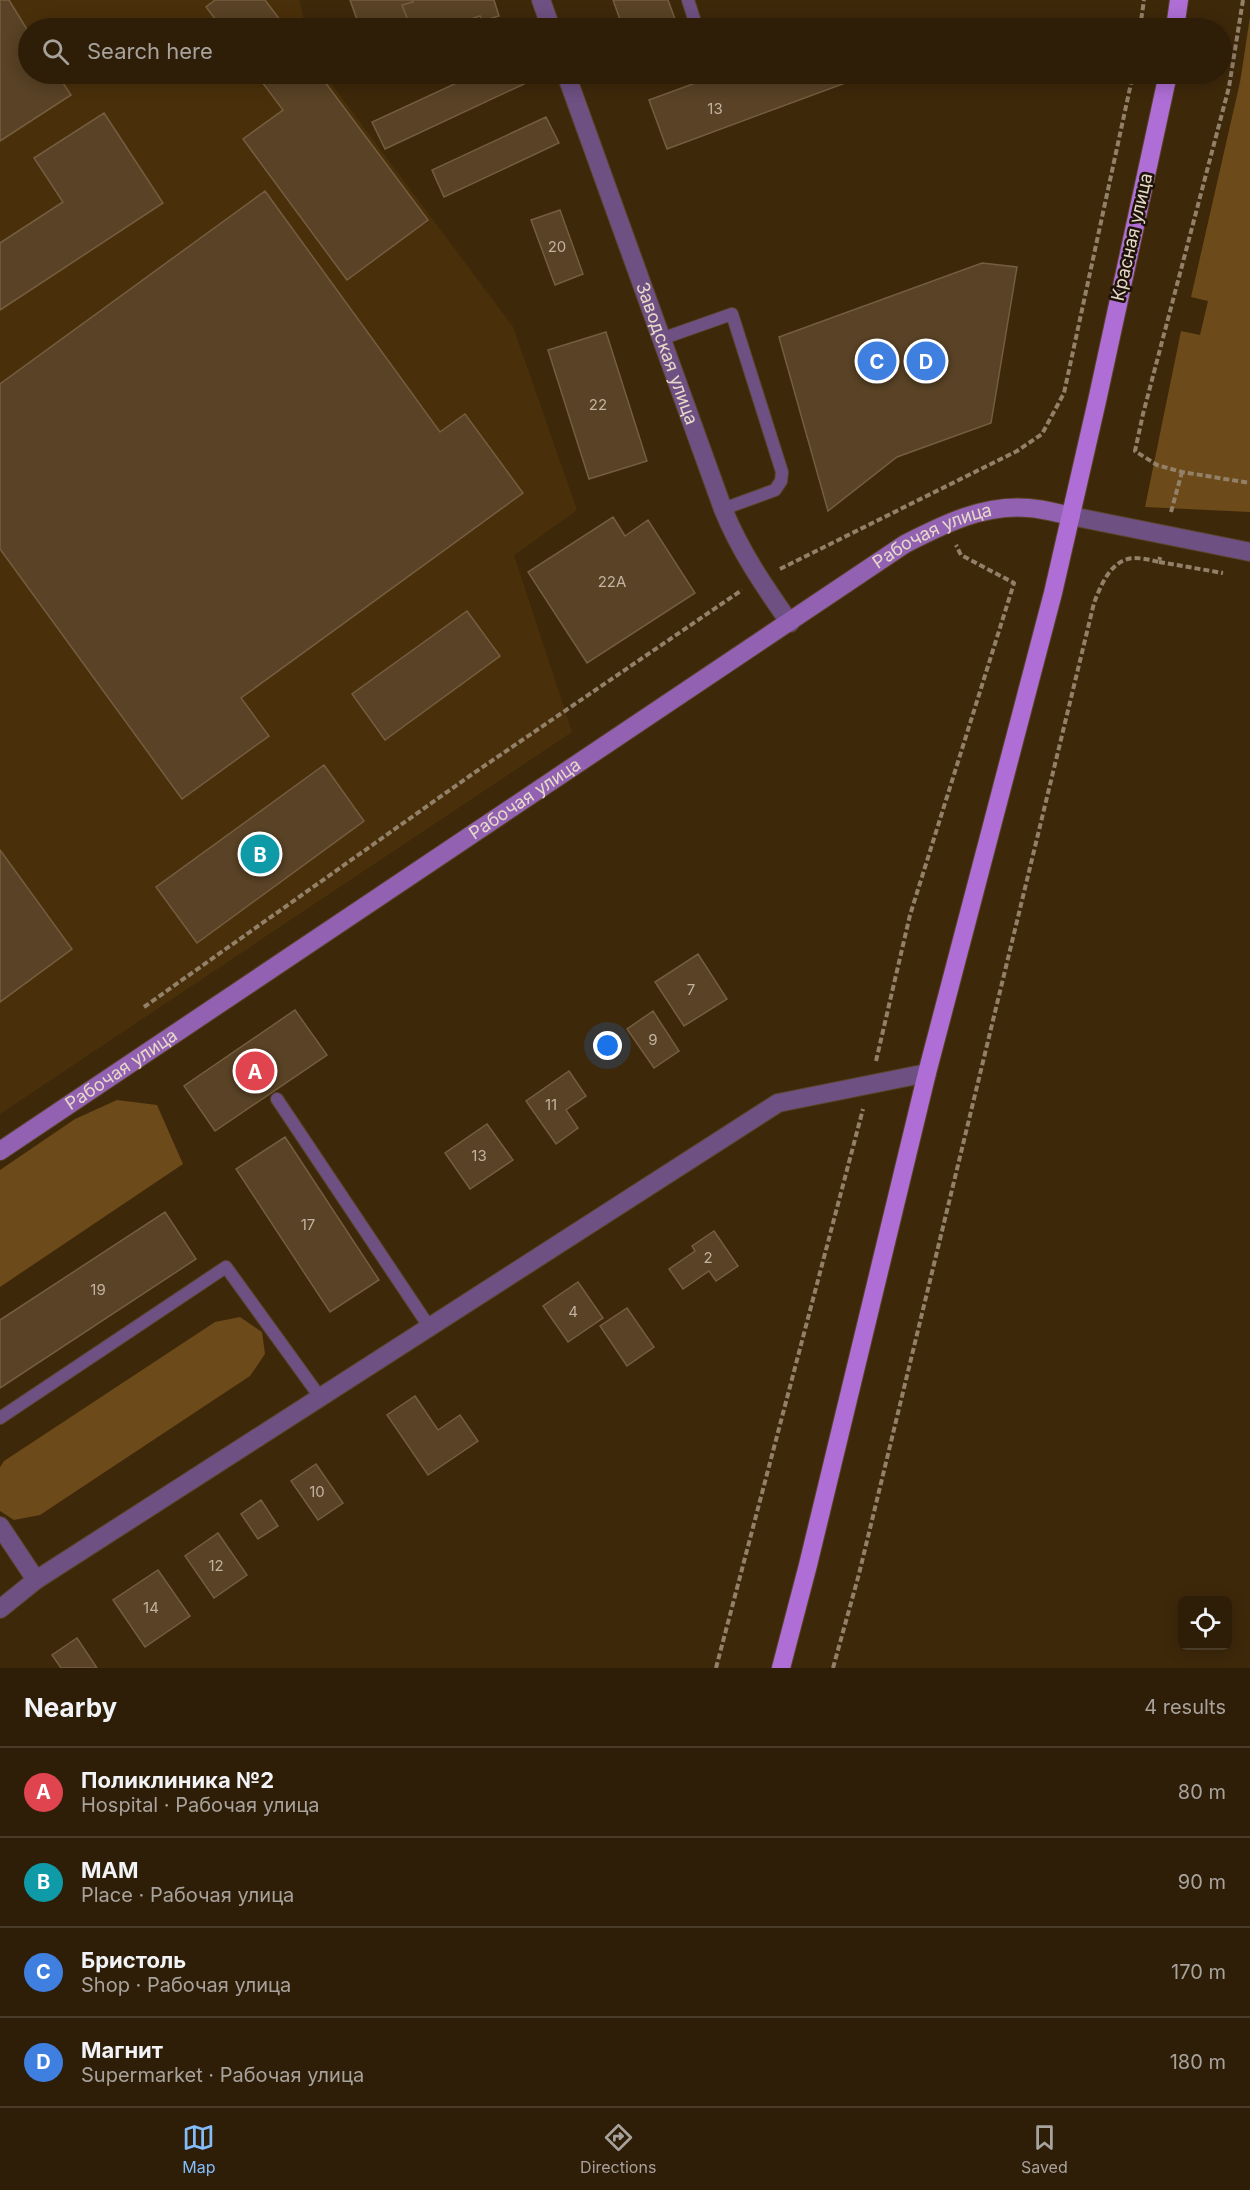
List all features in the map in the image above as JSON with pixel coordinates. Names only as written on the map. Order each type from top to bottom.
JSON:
[{"type":"main road","points":[[1176,18],[1179,0]]},
{"type":"main road","name":"Красная улица","points":[[781,1668],[927,1072],[1071,516],[1166,84]]},
{"type":"street","points":[[541,0],[547,18]]},
{"type":"street","name":"Заводская улица","points":[[570,84],[723,509],[736,540],[759,579],[790,623]]},
{"type":"street","name":"Рабочая улица","points":[[0,1151],[905,544],[946,523],[983,511],[1028,508],[1071,516]]},
{"type":"street","points":[[1071,516],[1250,552]]},
{"type":"street","points":[[0,1609],[36,1580],[778,1103],[927,1072]]},
{"type":"street","points":[[0,1526],[36,1580]]},
{"type":"lane","points":[[688,0],[694,18]]},
{"type":"lane","points":[[661,339],[732,314],[782,472],[781,481],[775,490],[723,509]]},
{"type":"lane","points":[[277,1099],[430,1328]]},
{"type":"lane","points":[[0,1418],[226,1267],[320,1397]]},
{"type":"path","points":[[1141,18],[1144,0]]},
{"type":"path","points":[[1232,68],[1243,0]]},
{"type":"path","points":[[144,1007],[471,775],[759,579],[1017,451],[1042,434],[1064,393],[1131,84]]},
{"type":"path","points":[[1229,84],[1135,451],[1157,465],[1182,472],[1250,483]]},
{"type":"path","points":[[1159,562],[1182,472]]},
{"type":"path","points":[[833,1668],[862,1563],[1094,603],[1105,577],[1119,563],[1132,558],[1227,574]]},
{"type":"shaded area","points":[[0,0],[299,0],[304,18],[18,18],[18,84],[331,84],[513,327],[577,510],[514,555],[572,732],[0,1114]]},
{"type":"shaded area","points":[[1250,17],[1250,512],[1145,507],[1181,331],[1200,335],[1208,301],[1191,297],[1240,82]]},
{"type":"shaded area","points":[[117,1100],[157,1105],[183,1164],[0,1287],[0,1170],[75,1119]]},
{"type":"shaded area","points":[[240,1317],[262,1332],[265,1354],[250,1376],[40,1515],[14,1520],[0,1511],[0,1467],[4,1461],[215,1322]]},
{"type":"building","points":[[0,0],[9,0],[20,18],[18,18],[18,84],[64,84],[71,95],[0,141]]},
{"type":"building","points":[[215,0],[265,0],[278,18],[214,18],[206,7]]},
{"type":"building","points":[[350,0],[412,0],[413,2],[402,5],[407,18],[356,18]]},
{"type":"building","points":[[412,0],[494,0],[499,16],[492,18],[481,18],[480,16],[474,18],[407,18],[402,5],[413,2]]},
{"type":"building","points":[[613,0],[668,0],[675,18],[619,18]]},
{"type":"building","points":[[264,84],[326,84],[428,220],[347,280],[243,139],[283,110]]},
{"type":"building","points":[[454,84],[524,84],[385,149],[372,122]]},
{"type":"building","points":[[693,84],[842,84],[667,149],[649,100]]},
{"type":"building","points":[[104,113],[163,203],[0,310],[0,243],[63,202],[34,158]]},
{"type":"building","points":[[546,117],[559,143],[444,197],[432,170]]},
{"type":"building","points":[[265,191],[440,432],[465,414],[523,493],[241,698],[269,736],[182,799],[0,549],[0,384]]},
{"type":"building","points":[[560,210],[583,274],[555,285],[531,220]]},
{"type":"building","points":[[982,263],[1017,267],[991,423],[897,457],[828,511],[779,337]]},
{"type":"building","points":[[606,332],[647,461],[589,479],[548,350]]},
{"type":"building","points":[[613,517],[625,536],[648,520],[695,593],[587,663],[528,572]]},
{"type":"building","points":[[467,611],[500,656],[385,740],[352,694]]},
{"type":"building","points":[[324,765],[364,821],[197,943],[156,887]]},
{"type":"building","points":[[0,850],[72,949],[0,1002]]},
{"type":"building","points":[[698,954],[727,999],[684,1026],[655,982]]},
{"type":"building","points":[[295,1010],[327,1055],[215,1131],[184,1086]]},
{"type":"building","points":[[653,1011],[679,1051],[654,1068],[627,1029]]},
{"type":"building","points":[[569,1071],[586,1096],[566,1110],[578,1128],[556,1144],[526,1101]]},
{"type":"building","points":[[487,1124],[513,1160],[470,1189],[445,1153]]},
{"type":"building","points":[[285,1137],[379,1280],[330,1312],[236,1169]]},
{"type":"building","points":[[165,1212],[196,1259],[0,1388],[0,1320]]},
{"type":"building","points":[[714,1231],[738,1266],[716,1281],[709,1271],[683,1289],[669,1269],[695,1251],[692,1246]]},
{"type":"building","points":[[578,1282],[603,1318],[568,1342],[543,1306]]},
{"type":"building","points":[[627,1308],[654,1347],[627,1366],[600,1326]]},
{"type":"building","points":[[415,1396],[438,1430],[460,1415],[478,1441],[428,1475],[387,1415]]},
{"type":"building","points":[[316,1464],[343,1503],[318,1520],[291,1481]]},
{"type":"building","points":[[261,1500],[278,1526],[258,1539],[241,1514]]},
{"type":"building","points":[[218,1533],[247,1575],[214,1598],[185,1556]]},
{"type":"building","points":[[158,1570],[190,1616],[145,1647],[113,1600]]},
{"type":"building","points":[[77,1638],[97,1668],[61,1668],[52,1655]]},
{"type":"place","name":"Бристоль","points":[[877,361]]},
{"type":"place","name":"Магнит","points":[[926,361]]},
{"type":"place","name":"МАМ","points":[[260,854]]},
{"type":"place","name":"Поликлиника №2","points":[[255,1071]]}]
